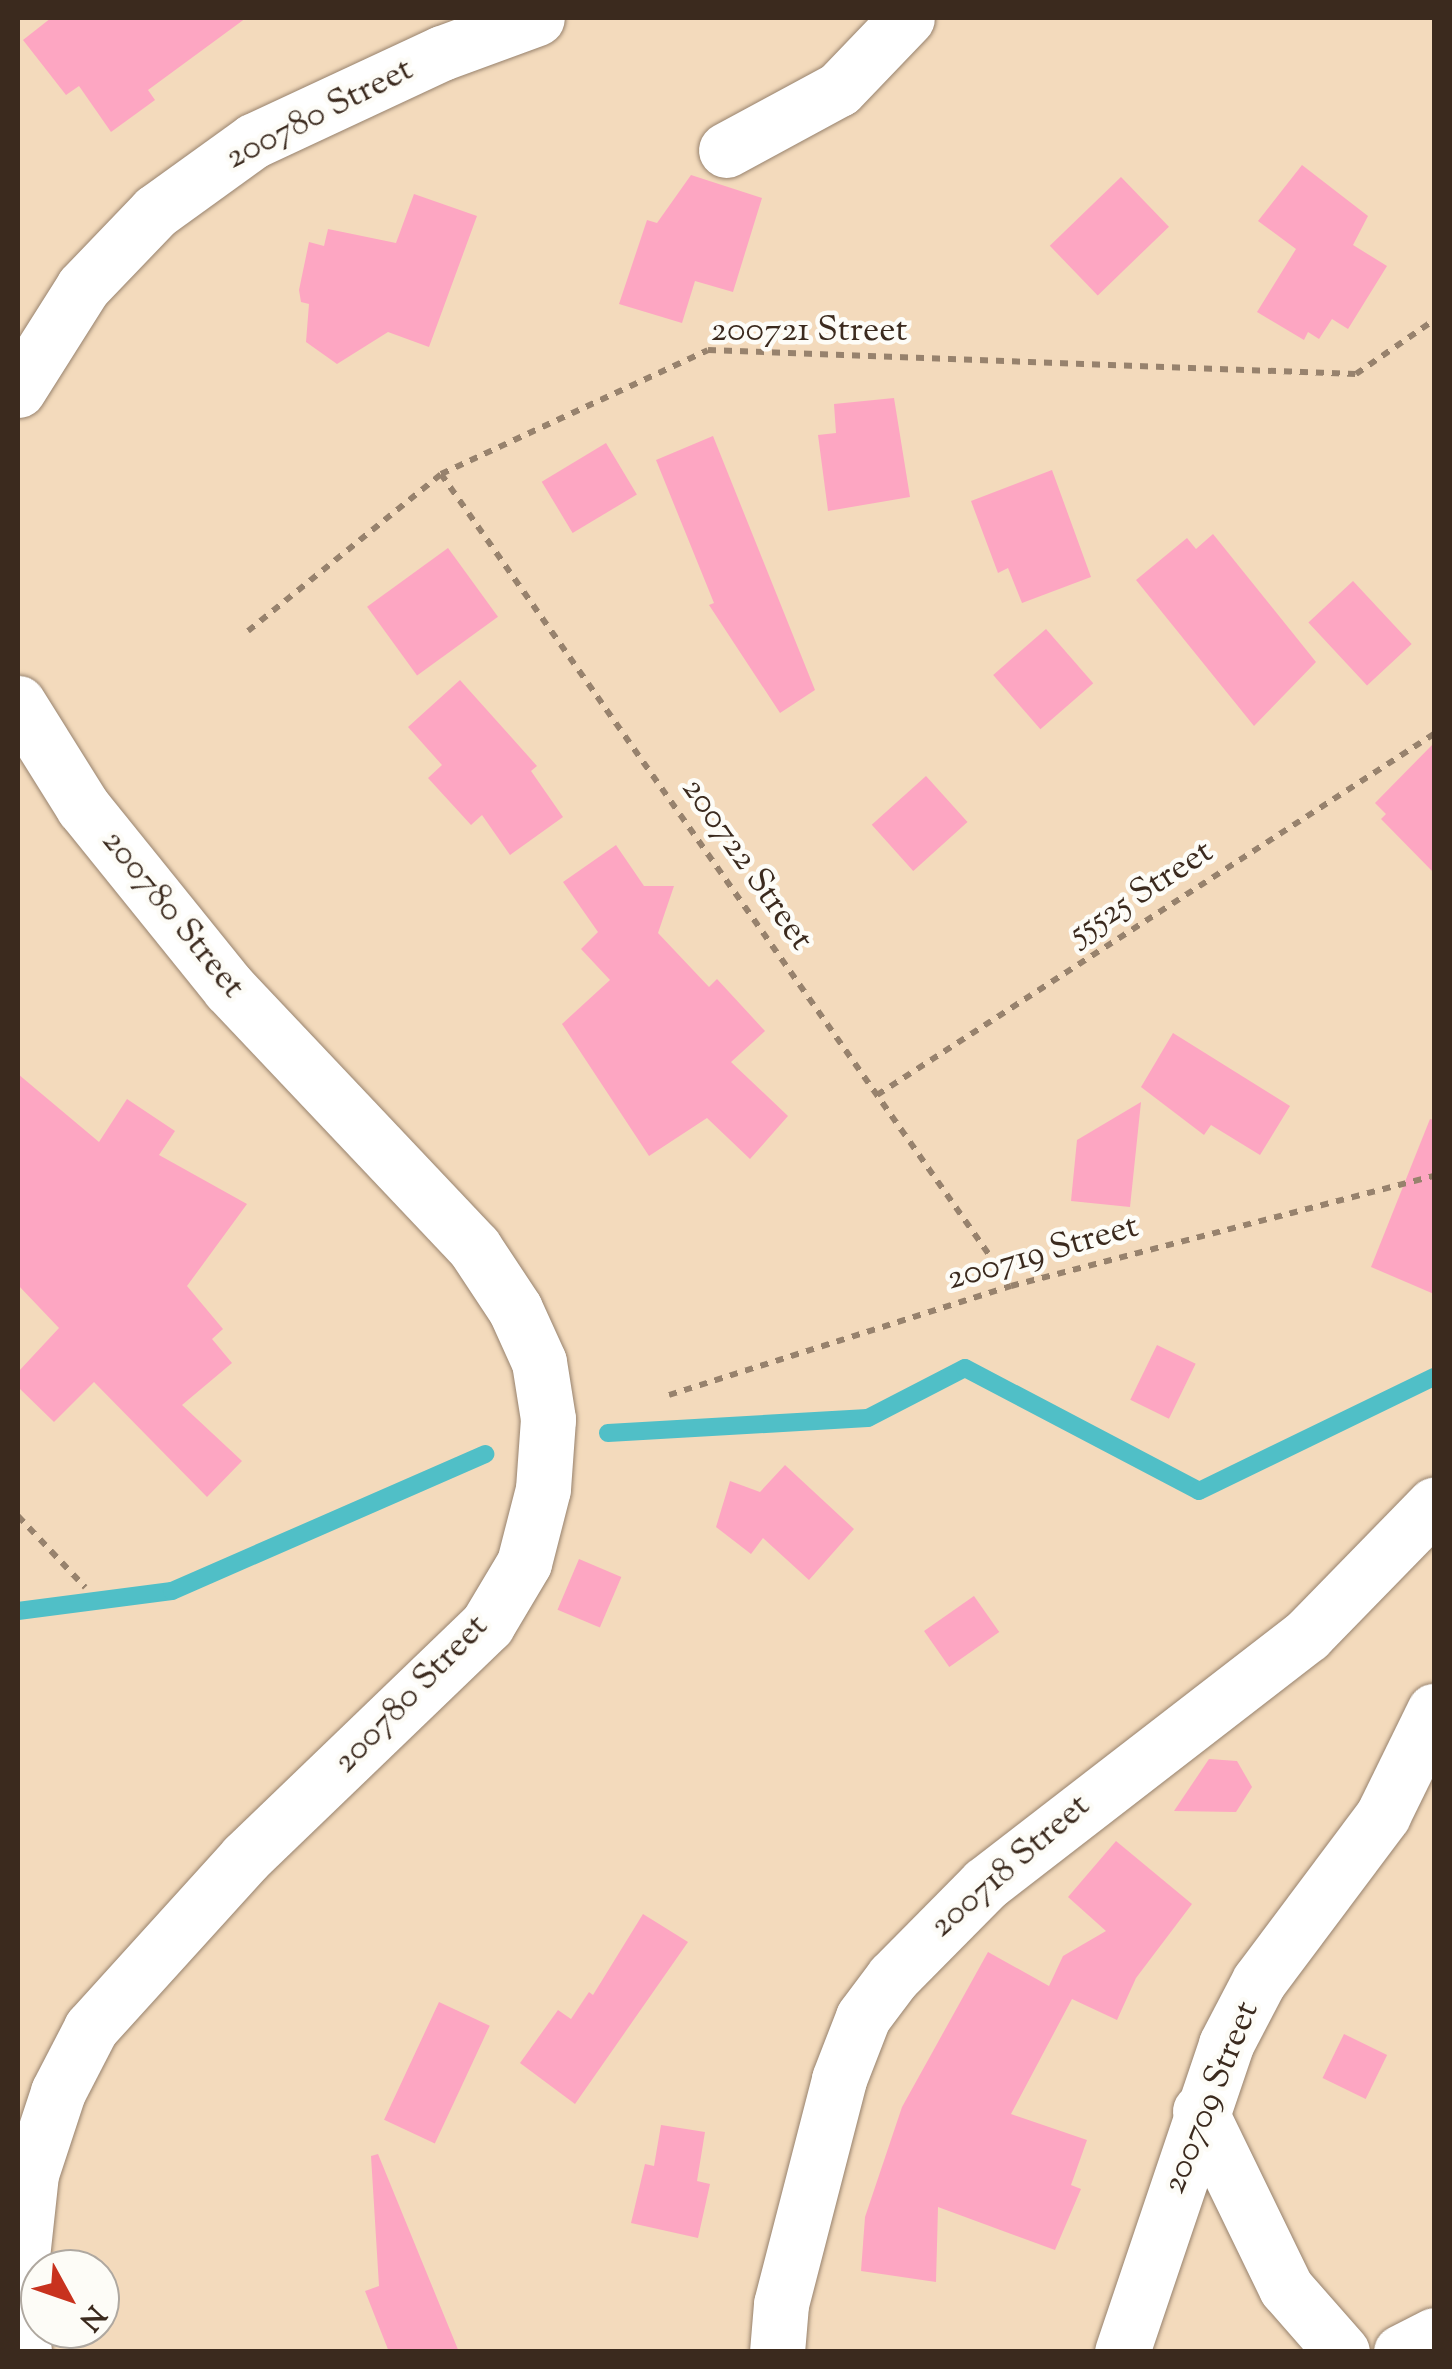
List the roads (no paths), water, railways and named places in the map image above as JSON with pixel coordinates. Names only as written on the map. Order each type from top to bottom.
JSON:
[{"type":"street","name":"200780 Street","points":[[18,390],[83,287],[156,211],[253,142],[442,53],[537,18]]},
{"type":"street","points":[[726,150],[838,89],[907,18]]},
{"type":"street","name":"200780 Street","points":[[18,703],[83,807],[229,988],[474,1247],[515,1309],[539,1362],[548,1419],[542,1490],[524,1562],[486,1626],[232,1871],[90,2028],[58,2092],[31,2174],[18,2296],[24,2352]]},
{"type":"street","name":"200718 Street","points":[[777,2352],[781,2304],[839,2079],[862,2018],[892,1978],[985,1884],[1307,1635],[1434,1505]]},
{"type":"street","name":"200709 Street","points":[[1122,2352],[1200,2110],[1259,1981],[1384,1815],[1434,1711]]},
{"type":"street","points":[[1200,2110],[1286,2288],[1342,2352]]},
{"type":"street","points":[[1402,2352],[1434,2335]]},
{"type":"waterway","points":[[608,1433],[868,1418],[965,1368],[1199,1491],[1434,1377]]},
{"type":"waterway","points":[[18,1611],[172,1591],[485,1454]]}]
